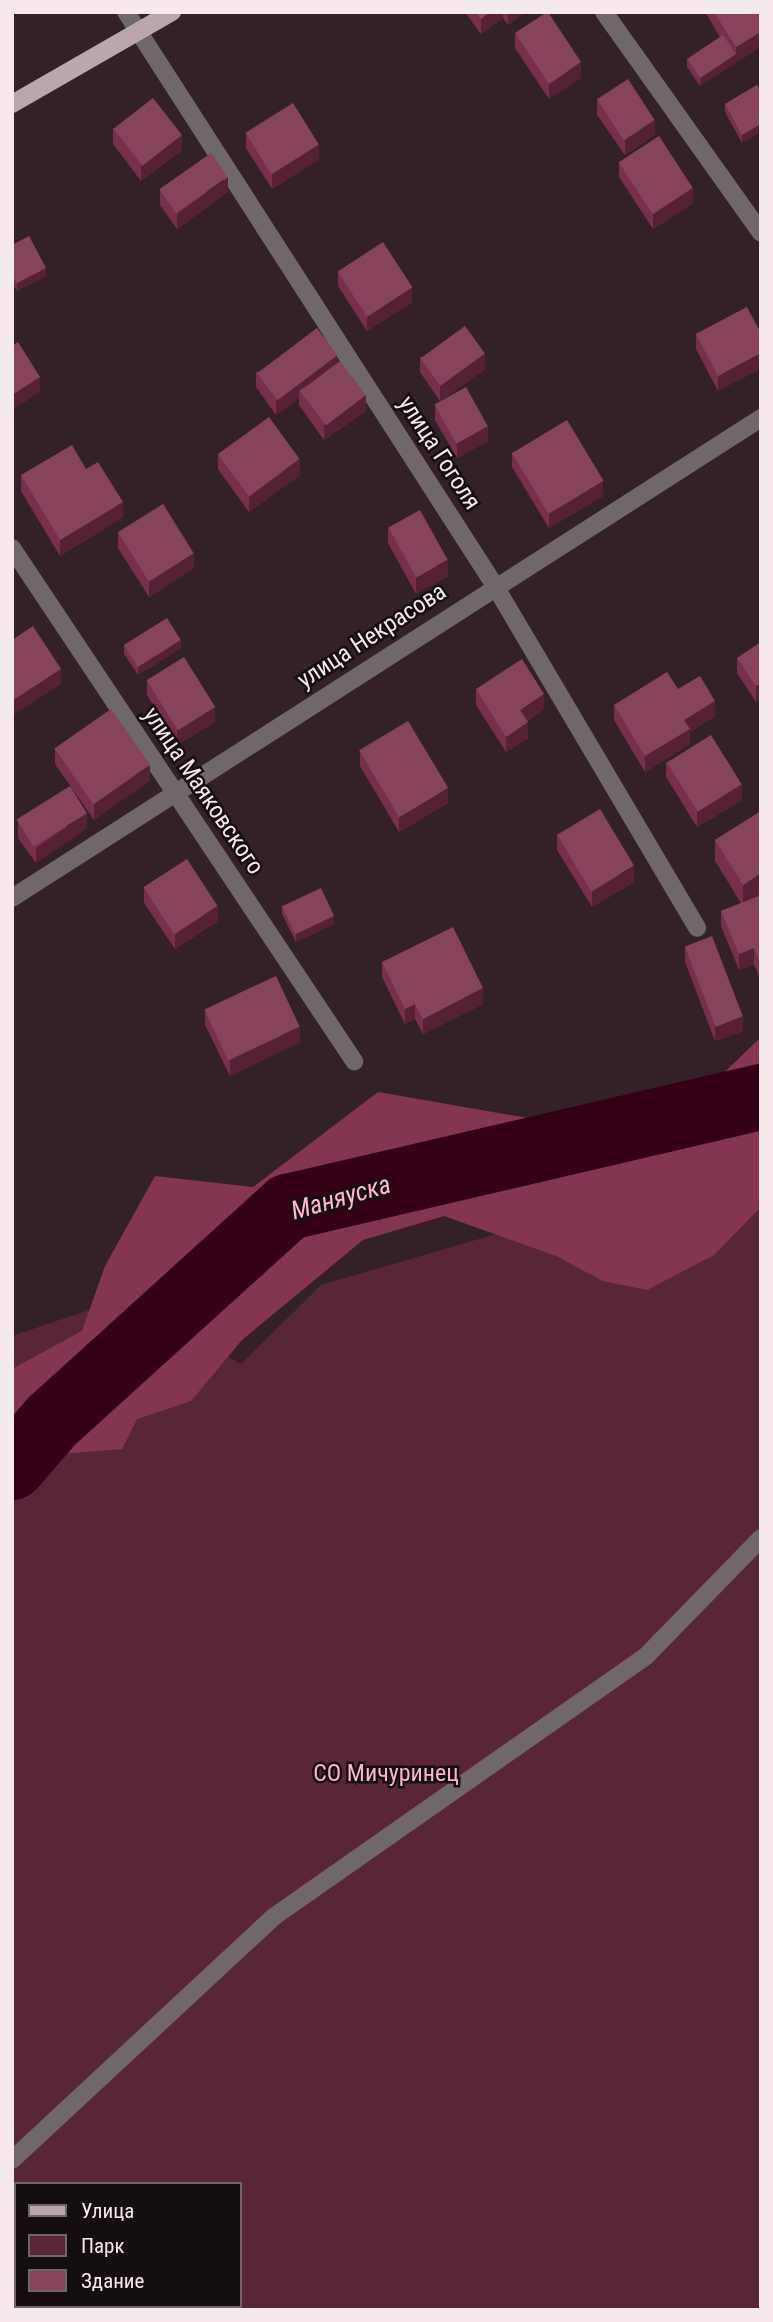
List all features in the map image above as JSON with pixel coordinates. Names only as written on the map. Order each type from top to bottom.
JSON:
[{"type":"main road","points":[[12,104],[172,12]]},
{"type":"street","name":"улица Гоголя","points":[[126,12],[495,586],[697,928]]},
{"type":"street","points":[[604,12],[761,233]]},
{"type":"street","name":"улица Некрасова","points":[[12,898],[761,418]]},
{"type":"street","name":"улица Маяковского","points":[[12,548],[354,1061]]},
{"type":"street","points":[[12,2160],[272,1918],[647,1655],[761,1538]]},
{"type":"green space","name":"СО Мичуринец","points":[[761,1157],[761,2310],[12,2310],[12,1336],[122,1299],[241,1364],[321,1285]]},
{"type":"shaded area","points":[[761,1037],[761,1207],[714,1255],[647,1290],[603,1281],[556,1256],[444,1216],[363,1240],[242,1340],[191,1401],[137,1419],[122,1449],[12,1458],[12,1369],[82,1331],[105,1266],[155,1176],[253,1187],[378,1092],[654,1140]]},
{"type":"building","points":[[476,12],[490,12],[481,19]]},
{"type":"building","points":[[547,12],[581,62],[549,84],[515,33]]},
{"type":"building","points":[[714,12],[761,12],[761,32],[736,47]]},
{"type":"building","points":[[723,35],[736,54],[700,78],[687,59]]},
{"type":"building","points":[[628,79],[655,120],[624,140],[597,99]]},
{"type":"building","points":[[757,85],[761,91],[761,124],[742,135],[725,104]]},
{"type":"building","points":[[153,98],[182,135],[143,166],[114,129]]},
{"type":"building","points":[[293,103],[319,145],[271,174],[246,133]]},
{"type":"building","points":[[659,136],[693,188],[653,214],[619,162]]},
{"type":"building","points":[[211,153],[228,177],[176,213],[159,189]]},
{"type":"building","points":[[29,236],[46,268],[17,283],[12,274],[12,245]]},
{"type":"building","points":[[383,242],[412,287],[367,317],[338,271]]},
{"type":"building","points":[[747,307],[761,333],[761,353],[718,376],[696,334]]},
{"type":"building","points":[[465,326],[485,354],[440,386],[421,358]]},
{"type":"building","points":[[317,328],[337,355],[278,400],[257,373]]},
{"type":"building","points":[[18,342],[40,377],[12,395],[12,346]]},
{"type":"building","points":[[340,361],[366,395],[326,425],[300,391]]},
{"type":"building","points":[[466,387],[488,426],[456,444],[435,404]]},
{"type":"building","points":[[269,417],[300,459],[249,496],[218,454]]},
{"type":"building","points":[[567,420],[604,481],[549,514],[512,453]]},
{"type":"building","points":[[72,445],[86,469],[98,462],[123,502],[60,540],[21,475]]},
{"type":"building","points":[[163,504],[194,553],[149,581],[118,532]]},
{"type":"building","points":[[420,510],[448,560],[416,577],[389,527]]},
{"type":"building","points":[[167,618],[181,640],[138,667],[124,645]]},
{"type":"building","points":[[33,626],[61,669],[12,701],[12,640]]},
{"type":"building","points":[[761,642],[761,684],[756,686],[737,658]]},
{"type":"building","points":[[184,657],[215,707],[178,730],[147,680]]},
{"type":"building","points":[[522,659],[544,694],[520,710],[528,722],[506,737],[476,689]]},
{"type":"building","points":[[667,672],[678,689],[700,676],[715,701],[684,720],[690,729],[645,756],[614,705]]},
{"type":"building","points":[[111,709],[150,765],[93,804],[54,749]]},
{"type":"building","points":[[408,721],[448,788],[399,817],[359,750]]},
{"type":"building","points":[[711,735],[742,784],[698,812],[667,763]]},
{"type":"building","points":[[70,786],[87,813],[34,847],[17,819]]},
{"type":"building","points":[[600,809],[634,866],[591,891],[557,835]]},
{"type":"building","points":[[761,811],[761,873],[743,885],[715,840]]},
{"type":"building","points":[[187,859],[217,906],[174,934],[143,887]]},
{"type":"building","points":[[321,888],[334,916],[295,934],[282,906]]},
{"type":"building","points":[[761,895],[759,961],[754,948],[739,954],[721,911]]},
{"type":"building","points":[[453,927],[483,988],[423,1019],[415,1004],[405,1009],[382,962]]},
{"type":"building","points":[[712,936],[743,1016],[716,1027],[685,946]]},
{"type":"building","points":[[276,976],[300,1027],[228,1060],[204,1009]]},
{"type":"waterway","name":"Маняуска","points":[[12,1467],[52,1421],[288,1207],[761,1097]]}]
